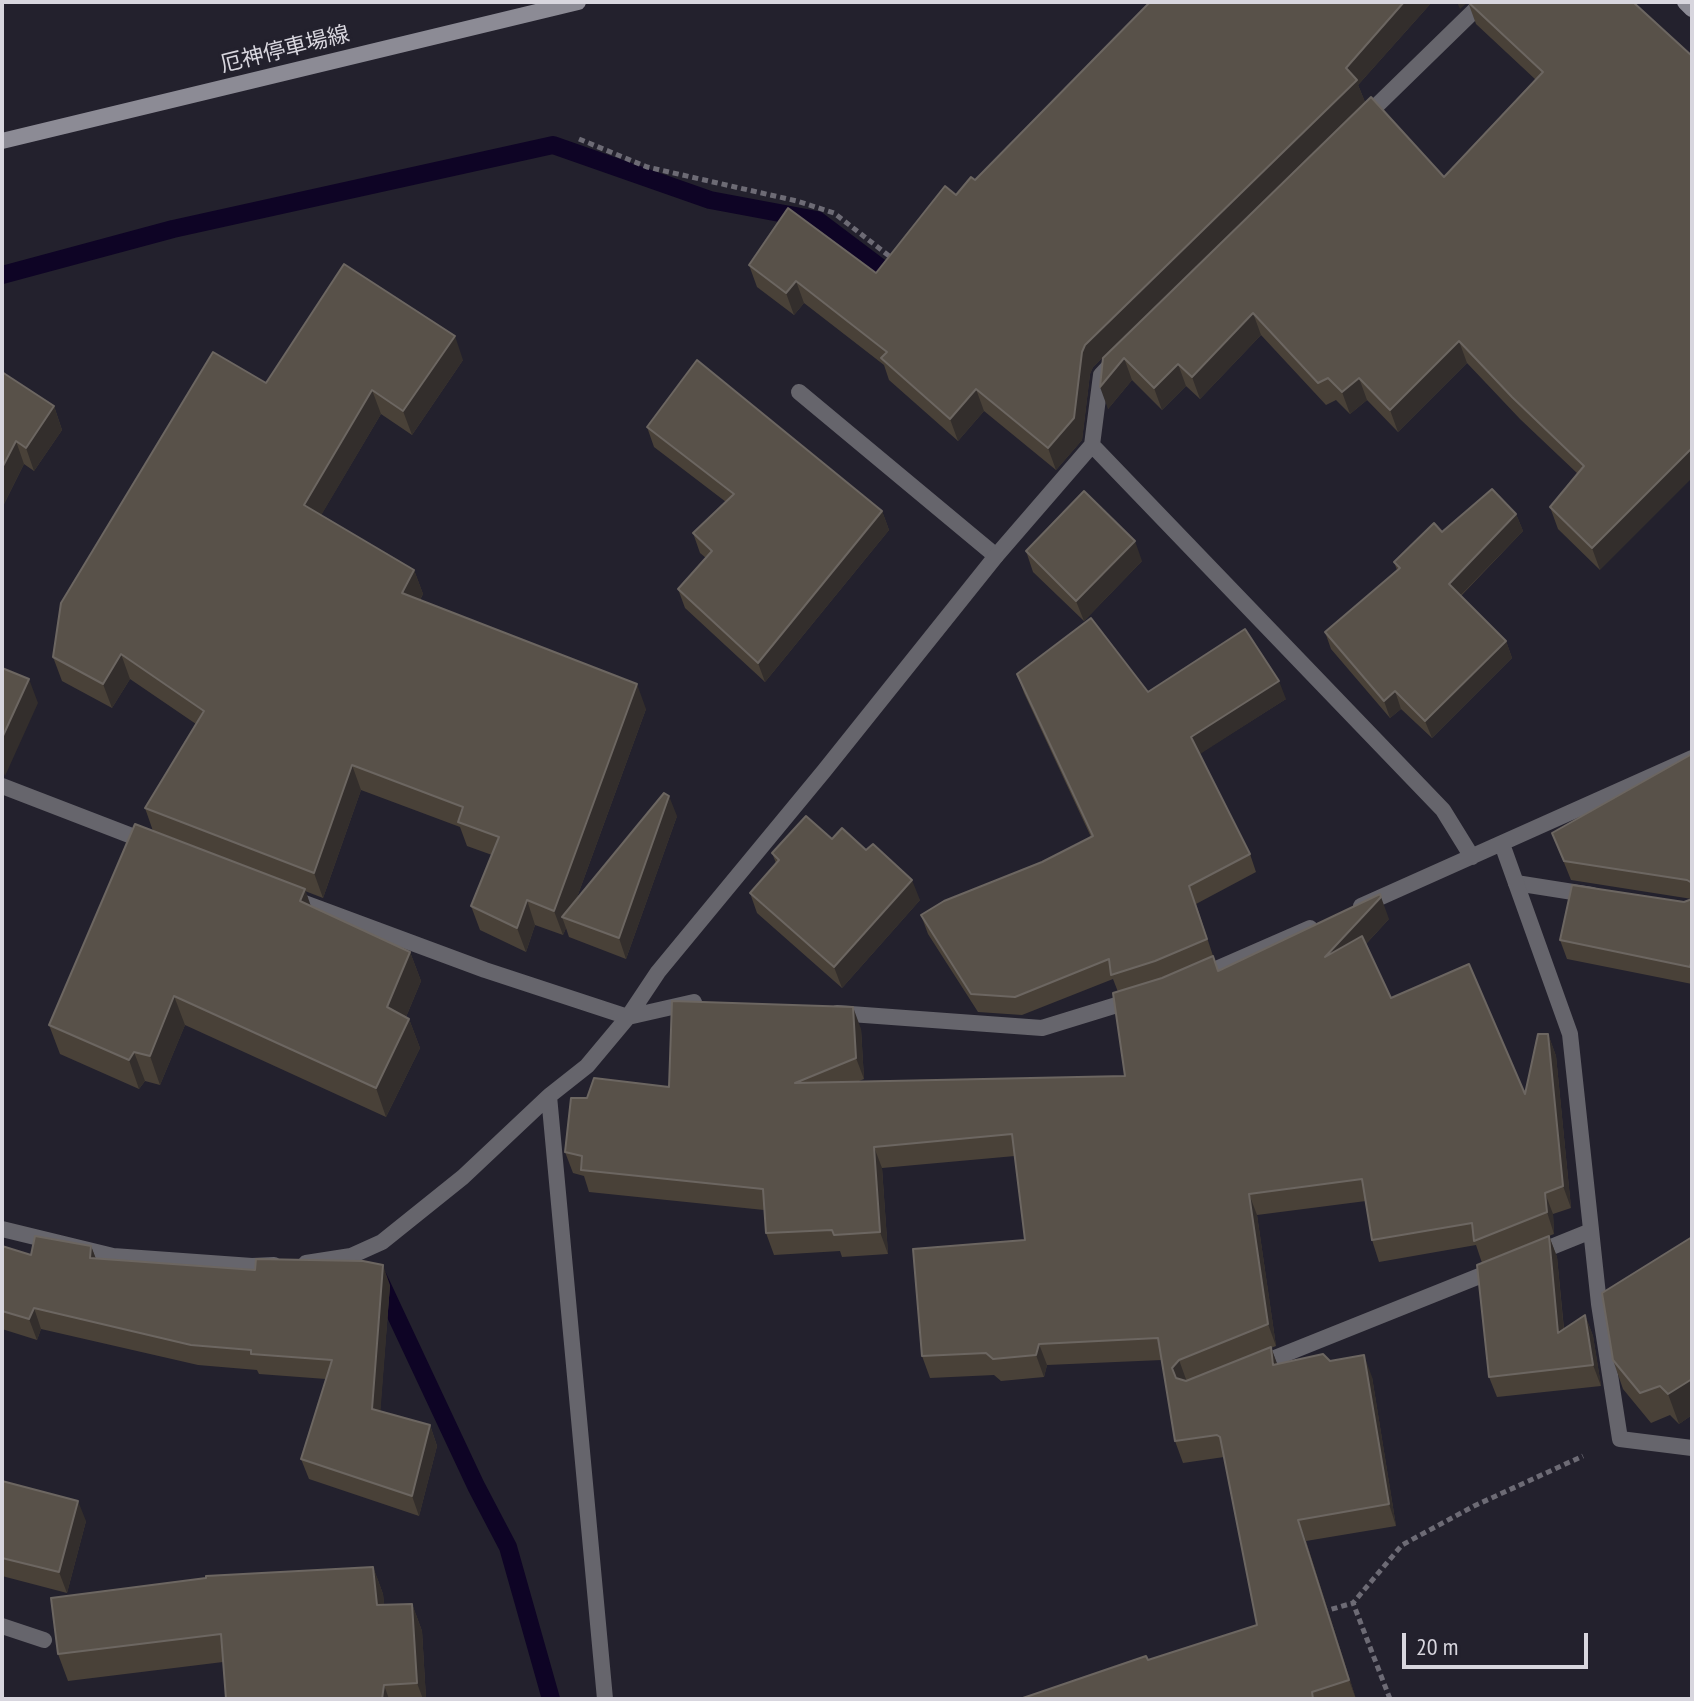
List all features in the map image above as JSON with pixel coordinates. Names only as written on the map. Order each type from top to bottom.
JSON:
[{"type":"main road","name":"厄神停車場線","points":[[2,141],[578,2]]},
{"type":"main road","points":[[1685,2],[1692,9]]},
{"type":"street","points":[[1348,134],[1483,2]]},
{"type":"street","points":[[2,1229],[113,1256],[252,1266],[351,1256],[382,1242],[412,1220],[549,1096],[587,1066],[628,1017],[658,972],[996,556],[1092,445],[1101,375],[1123,353]]},
{"type":"street","points":[[799,392],[996,556]]},
{"type":"street","points":[[1092,445],[1443,810],[1472,857]]},
{"type":"street","points":[[1180,984],[1692,758]]},
{"type":"street","points":[[2,786],[162,848]]},
{"type":"street","points":[[1502,844],[1570,1034],[1599,1304],[1620,1439],[1692,1448]]},
{"type":"street","points":[[1516,883],[1603,896]]},
{"type":"street","points":[[279,893],[485,970],[628,1017],[689,1002],[704,1003]]},
{"type":"street","points":[[827,1012],[1042,1028],[1152,995]]},
{"type":"street","points":[[549,1096],[605,1699]]},
{"type":"street","points":[[1235,1374],[1591,1231]]},
{"type":"street","points":[[2,1626],[44,1640]]},
{"type":"path","points":[[579,139],[647,167],[797,201],[834,213],[895,261]]},
{"type":"path","points":[[1309,1616],[1353,1603],[1402,1545],[1474,1506],[1620,1439]]},
{"type":"path","points":[[1353,1603],[1390,1699]]},
{"type":"building","points":[[1150,2],[1404,2],[1346,68],[1357,80],[1085,345],[1074,418],[1048,448],[976,389],[950,419],[881,358],[887,352],[796,281],[786,293],[749,265],[788,208],[876,273],[945,186],[956,195],[971,177],[975,180]]},
{"type":"building","points":[[1468,2],[1633,2],[1692,56],[1692,448],[1592,548],[1550,507],[1584,466],[1459,341],[1390,410],[1359,378],[1342,392],[1328,378],[1318,383],[1253,313],[1192,377],[1178,364],[1154,388],[1124,358],[1100,387],[1103,358],[1371,97],[1444,177],[1543,72]]},
{"type":"building","points":[[344,264],[455,336],[403,411],[372,390],[304,505],[414,570],[402,593],[637,684],[554,911],[527,900],[517,928],[471,906],[499,837],[458,822],[463,807],[352,765],[314,873],[145,808],[204,711],[121,654],[103,684],[53,657],[61,603],[213,352],[266,383]]},
{"type":"building","points":[[697,360],[882,511],[758,663],[678,589],[712,551],[693,533],[734,494],[647,427]]},
{"type":"building","points":[[2,372],[54,406],[26,448],[16,441],[2,468]]},
{"type":"building","points":[[1492,489],[1516,514],[1449,584],[1506,641],[1425,721],[1395,691],[1384,701],[1325,632],[1400,568],[1394,562],[1434,523],[1442,532]]},
{"type":"building","points":[[1084,491],[1135,541],[1076,601],[1026,551]]},
{"type":"building","points":[[1091,618],[1148,692],[1245,629],[1279,681],[1191,737],[1250,854],[1189,886],[1207,939],[1111,975],[1109,959],[1015,997],[971,994],[921,915],[944,901],[1042,862],[1093,836],[1017,674]]},
{"type":"building","points":[[2,668],[29,679],[2,738]]},
{"type":"building","points":[[1692,754],[1692,883],[1564,861],[1552,833]]},
{"type":"building","points":[[664,793],[669,796],[619,938],[562,917]]},
{"type":"building","points":[[806,816],[832,839],[842,828],[866,850],[873,844],[912,880],[834,967],[750,893],[779,860],[772,853]]},
{"type":"building","points":[[135,824],[305,889],[300,901],[410,952],[387,1007],[409,1019],[376,1088],[174,996],[150,1056],[134,1052],[129,1060],[49,1025]]},
{"type":"building","points":[[1572,885],[1684,902],[1692,899],[1690,967],[1560,940]]},
{"type":"building","points":[[1380,894],[1381,897],[1325,957],[1362,936],[1391,998],[1469,964],[1525,1094],[1538,1034],[1548,1034],[1563,1186],[1545,1193],[1547,1212],[1474,1241],[1472,1223],[1372,1240],[1362,1179],[1249,1194],[1268,1324],[1179,1360],[1172,1368],[1176,1378],[1186,1381],[1271,1347],[1273,1365],[1323,1354],[1330,1361],[1364,1355],[1389,1504],[1298,1520],[1349,1680],[1312,1692],[1313,1699],[1020,1699],[1146,1656],[1148,1660],[1257,1625],[1220,1437],[1175,1441],[1158,1338],[1039,1344],[1036,1355],[993,1359],[986,1353],[922,1356],[913,1249],[1025,1240],[1012,1134],[874,1147],[880,1232],[834,1235],[832,1230],[766,1233],[763,1189],[581,1170],[582,1156],[565,1152],[571,1098],[587,1098],[594,1078],[669,1087],[672,1001],[853,1007],[856,1058],[795,1083],[1125,1076],[1113,993],[1162,978],[1213,956],[1218,971]]},
{"type":"building","points":[[35,1236],[91,1246],[90,1258],[255,1270],[256,1259],[363,1261],[383,1265],[372,1409],[430,1425],[412,1496],[301,1459],[332,1360],[251,1354],[251,1350],[191,1345],[34,1308],[29,1319],[2,1311],[2,1246],[31,1255]]},
{"type":"building","points":[[1549,1236],[1558,1333],[1585,1315],[1593,1365],[1489,1377],[1477,1265]]},
{"type":"building","points":[[1692,1237],[1692,1379],[1668,1394],[1660,1386],[1640,1393],[1613,1360],[1602,1293]]},
{"type":"building","points":[[2,1481],[78,1501],[59,1572],[2,1558]]},
{"type":"building","points":[[373,1567],[377,1605],[412,1604],[417,1683],[384,1685],[382,1699],[226,1699],[221,1634],[58,1654],[51,1598],[206,1576]]},
{"type":"waterway","points":[[2,275],[173,229],[553,145],[710,200],[817,220],[898,281]]},
{"type":"waterway","points":[[378,1277],[508,1547],[551,1699]]}]
